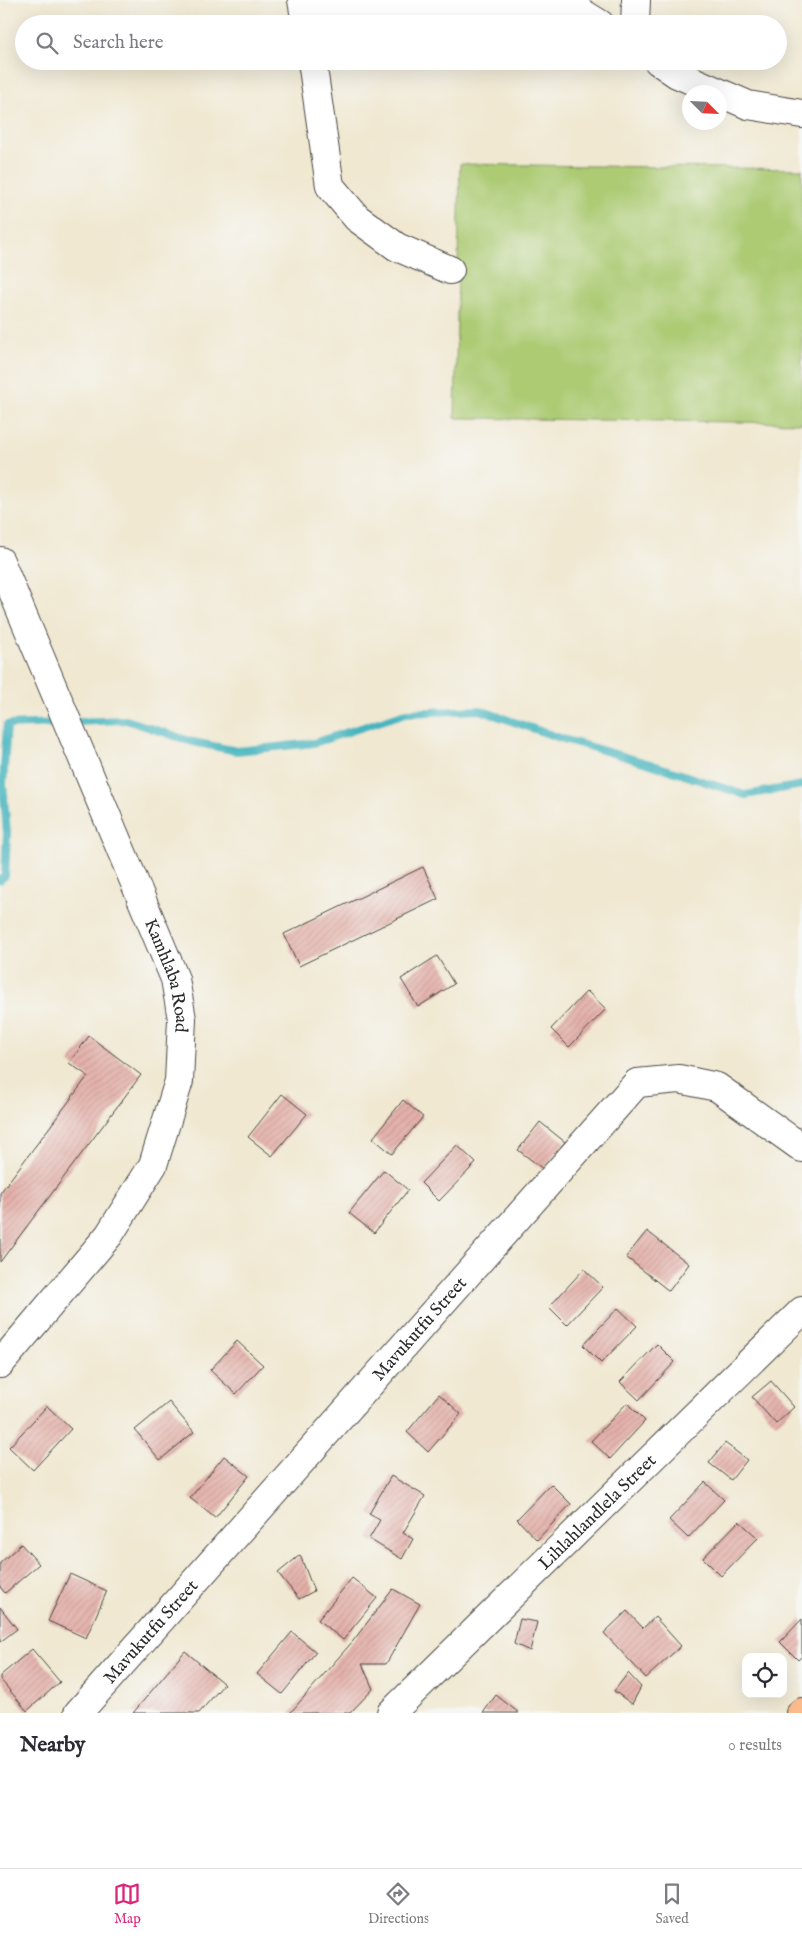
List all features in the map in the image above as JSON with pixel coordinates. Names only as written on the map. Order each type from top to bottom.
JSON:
[{"type":"street","points":[[302,0],[304,15]]},
{"type":"street","points":[[309,0],[338,8],[534,2],[574,8],[585,15]]},
{"type":"street","points":[[635,15],[636,0]]},
{"type":"street","points":[[313,70],[330,186],[357,218],[389,241],[450,270]]},
{"type":"street","points":[[671,70],[748,104],[802,114]]},
{"type":"street","name":"Kamhlaba Road","points":[[0,561],[175,979],[182,1019],[179,1081],[153,1165],[108,1235],[0,1364]]},
{"type":"street","name":"Mavukutfu Street","points":[[78,1713],[637,1083],[679,1079],[717,1087],[802,1148]]},
{"type":"street","name":"Lihlahlandlela Street","points":[[391,1713],[802,1312]]},
{"type":"green space","points":[[460,164],[802,169],[802,423],[455,418]]},
{"type":"building","points":[[423,867],[438,899],[299,966],[284,934]]},
{"type":"building","points":[[437,956],[454,984],[418,1007],[401,979]]},
{"type":"building","points":[[587,991],[606,1009],[569,1047],[551,1029]]},
{"type":"building","points":[[89,1036],[141,1075],[0,1262],[0,1193],[88,1076],[69,1063]]},
{"type":"building","points":[[282,1094],[307,1114],[272,1156],[248,1137]]},
{"type":"building","points":[[403,1100],[423,1117],[392,1154],[373,1138]]},
{"type":"building","points":[[540,1122],[565,1142],[543,1169],[518,1150]]},
{"type":"building","points":[[457,1145],[476,1163],[439,1201],[421,1183]]},
{"type":"building","points":[[384,1170],[408,1190],[374,1233],[349,1213]]},
{"type":"building","points":[[647,1231],[689,1264],[669,1291],[626,1257]]},
{"type":"building","points":[[584,1269],[603,1287],[567,1325],[549,1307]]},
{"type":"building","points":[[618,1308],[637,1326],[601,1363],[583,1345]]},
{"type":"building","points":[[237,1341],[263,1365],[236,1394],[210,1370]]},
{"type":"building","points":[[657,1344],[675,1362],[639,1400],[620,1382]]},
{"type":"building","points":[[771,1381],[794,1407],[776,1424],[752,1397]]},
{"type":"building","points":[[439,1394],[461,1414],[428,1452],[407,1432]]},
{"type":"building","points":[[169,1402],[194,1432],[160,1460],[135,1430]]},
{"type":"building","points":[[627,1403],[645,1421],[610,1459],[591,1441]]},
{"type":"building","points":[[47,1406],[71,1429],[33,1470],[9,1447]]},
{"type":"building","points":[[725,1443],[747,1460],[731,1480],[709,1463]]},
{"type":"building","points":[[224,1456],[249,1476],[215,1518],[190,1498]]},
{"type":"building","points":[[391,1476],[425,1496],[403,1533],[413,1539],[402,1559],[369,1539],[380,1520],[369,1514]]},
{"type":"building","points":[[705,1482],[724,1500],[688,1538],[669,1520]]},
{"type":"building","points":[[551,1484],[571,1504],[537,1540],[517,1519]]},
{"type":"building","points":[[739,1521],[758,1538],[721,1576],[703,1558]]},
{"type":"building","points":[[21,1544],[39,1564],[5,1593],[0,1587],[0,1563]]},
{"type":"building","points":[[300,1555],[314,1591],[299,1599],[278,1573]]},
{"type":"building","points":[[70,1574],[107,1591],[86,1638],[48,1621]]},
{"type":"building","points":[[352,1578],[377,1598],[343,1640],[318,1620]]},
{"type":"building","points":[[393,1589],[420,1604],[386,1664],[362,1664],[373,1689],[350,1713],[290,1713],[353,1641]]},
{"type":"building","points":[[0,1607],[17,1629],[0,1642]]},
{"type":"building","points":[[627,1611],[643,1628],[655,1617],[681,1646],[646,1678],[604,1633]]},
{"type":"building","points":[[520,1619],[537,1622],[530,1651],[514,1644]]},
{"type":"building","points":[[802,1619],[802,1656],[798,1660],[780,1642]]},
{"type":"building","points":[[292,1632],[316,1652],[282,1694],[257,1674]]},
{"type":"building","points":[[32,1649],[60,1682],[27,1711],[0,1679],[0,1676]]},
{"type":"building","points":[[185,1651],[224,1684],[199,1713],[133,1713]]},
{"type":"building","points":[[628,1673],[641,1687],[632,1704],[614,1691]]},
{"type":"building","points":[[496,1695],[519,1713],[483,1713]]},
{"type":"waterway","points":[[74,722],[126,720],[193,742],[237,751],[314,743],[406,713],[480,710],[563,739],[650,764],[745,795],[802,785]]},
{"type":"waterway","points":[[0,880],[5,876],[7,833],[3,784],[7,725],[62,723]]}]
